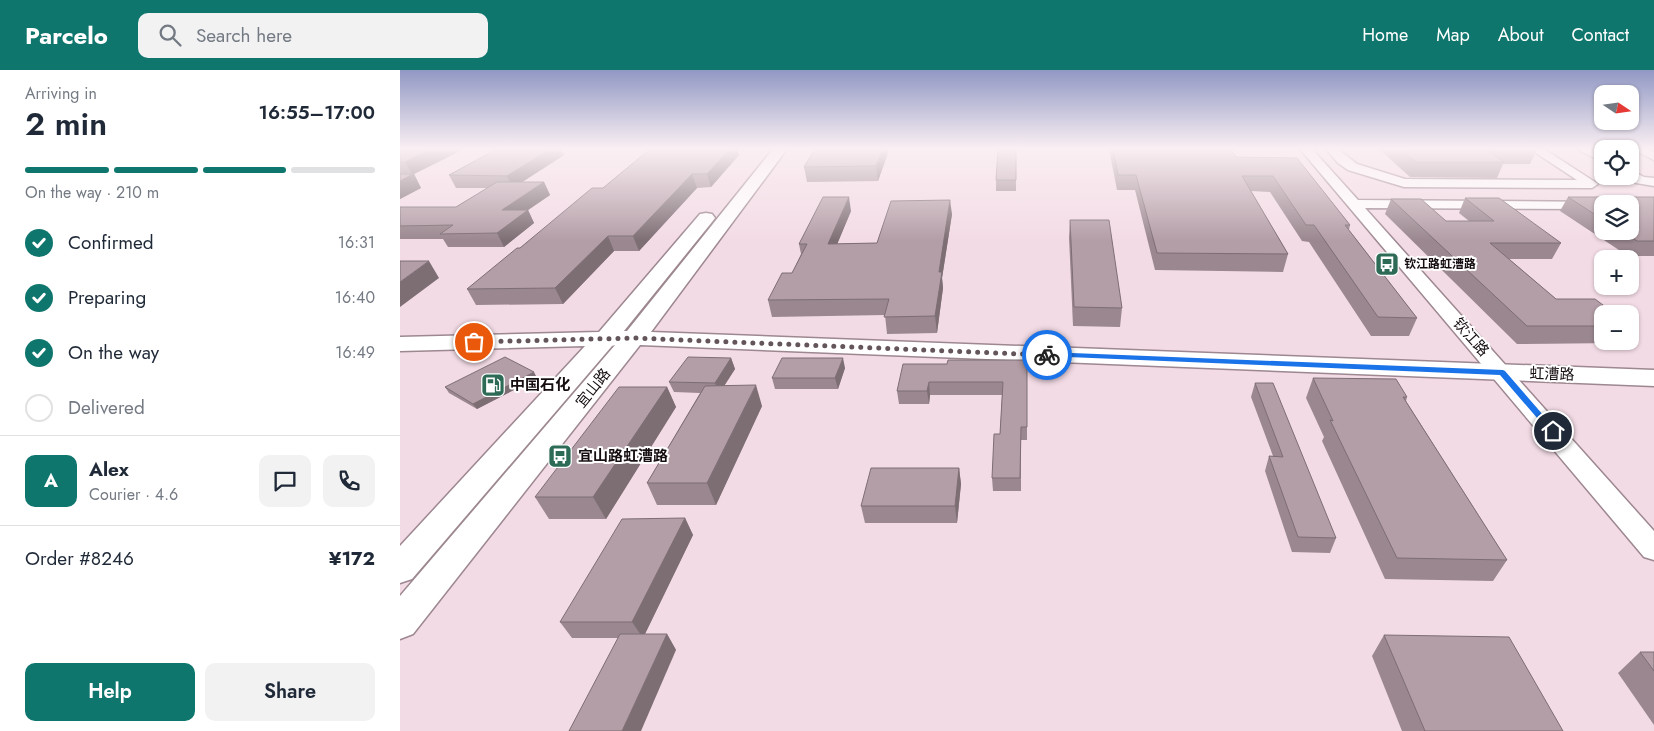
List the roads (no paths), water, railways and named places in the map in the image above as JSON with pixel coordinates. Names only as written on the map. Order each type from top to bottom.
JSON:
[{"type":"main road","name":"宜山路","points":[[400,569],[605,339],[738,180]]},
{"type":"main road","name":"宜山路","points":[[400,623],[634,338],[756,180]]},
{"type":"main road","name":"虹漕路","points":[[400,344],[634,338],[1654,378]]},
{"type":"street","name":"钦江路","points":[[1333,180],[1654,549]]},
{"type":"street","points":[[1395,180],[1404,183],[1592,184]]},
{"type":"street","points":[[1585,180],[1607,192]]},
{"type":"street","points":[[1641,180],[1654,182]]},
{"type":"street","points":[[1404,183],[1426,204]]},
{"type":"street","points":[[1355,204],[1594,206]]},
{"type":"place","name":"钦江路虹漕路","points":[[1387,264]]},
{"type":"place","name":"中国石化","points":[[493,385]]},
{"type":"place","name":"宜山路虹漕路","points":[[560,456]]}]
